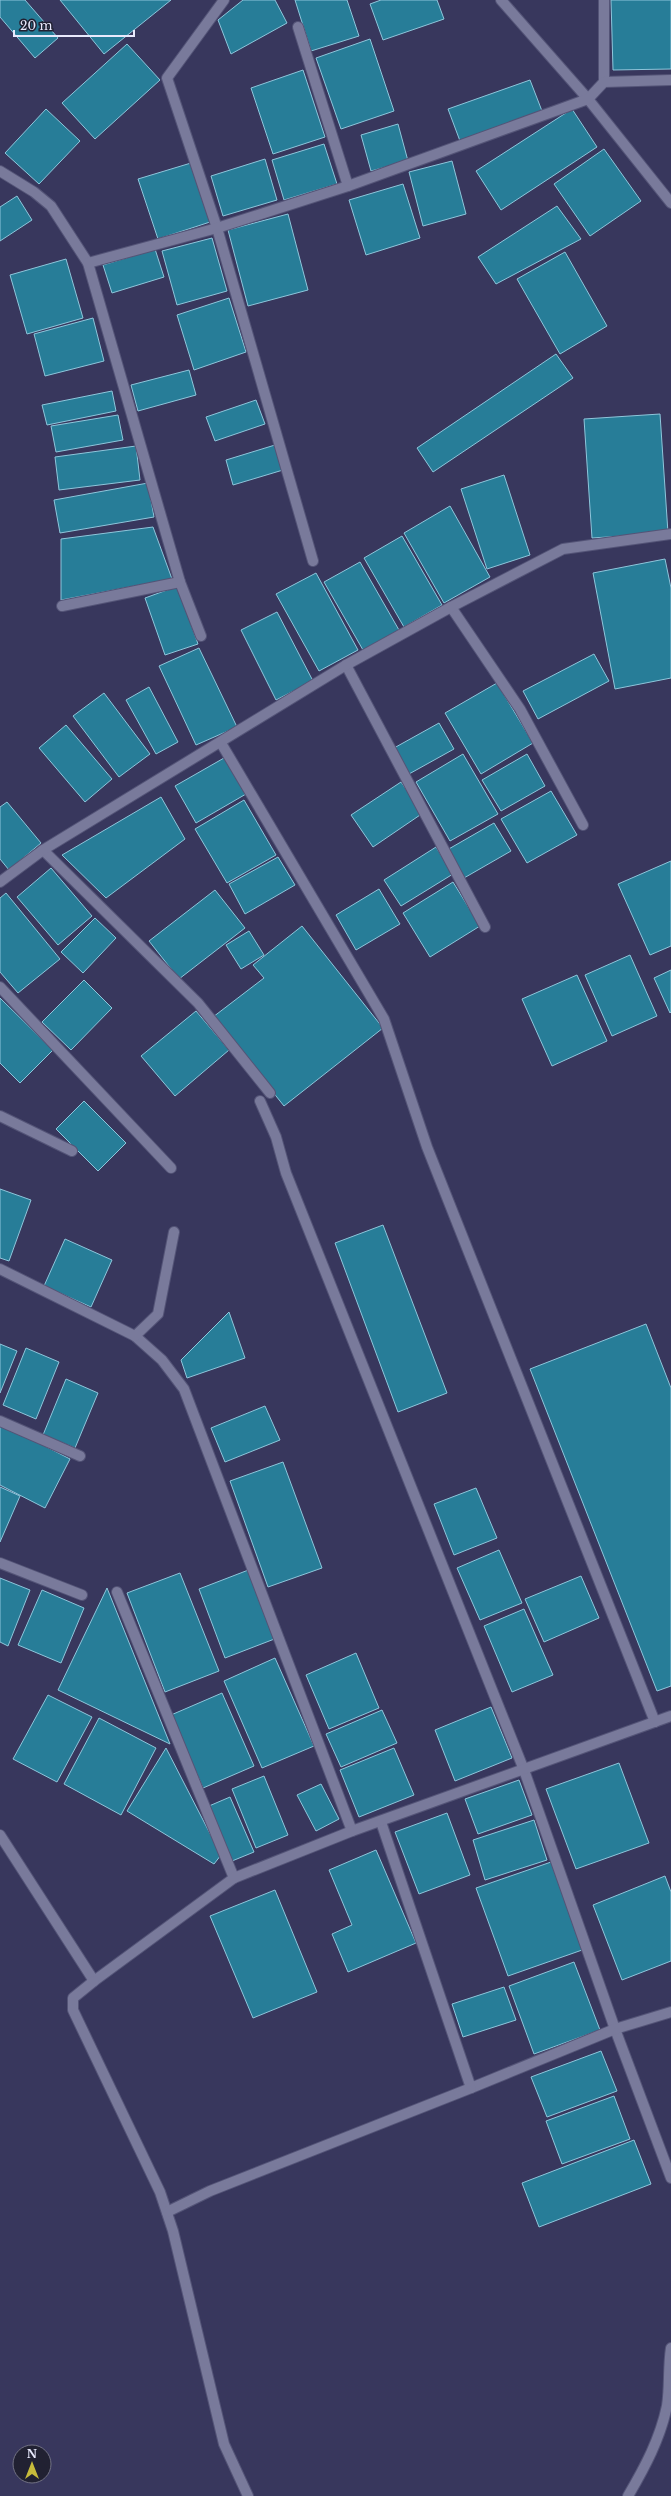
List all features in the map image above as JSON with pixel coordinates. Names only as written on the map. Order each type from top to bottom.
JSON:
[{"type":"street","points":[[224,0],[167,78],[217,228],[313,561]]},
{"type":"street","points":[[501,0],[588,99],[671,203]]},
{"type":"street","points":[[88,263],[217,228],[348,186],[588,99],[604,82],[604,0]]},
{"type":"street","points":[[298,27],[348,186]]},
{"type":"street","points":[[604,82],[671,80]]},
{"type":"street","points":[[0,171],[34,192],[51,206],[88,263],[180,582],[201,636]]},
{"type":"street","points":[[0,882],[44,850],[346,666],[451,607],[563,549],[671,534]]},
{"type":"street","points":[[62,606],[180,582]]},
{"type":"street","points":[[451,607],[520,709],[583,825]]},
{"type":"street","points":[[346,666],[486,927]]},
{"type":"street","points":[[221,743],[384,1019],[427,1147],[655,1722]]},
{"type":"street","points":[[44,850],[198,1002],[270,1094]]},
{"type":"street","points":[[0,987],[171,1168]]},
{"type":"street","points":[[260,1101],[276,1137],[286,1173],[524,1770],[615,2029],[671,2178]]},
{"type":"street","points":[[0,1116],[72,1150]]},
{"type":"street","points":[[135,1336],[158,1314],[174,1232]]},
{"type":"street","points":[[0,1269],[135,1336],[162,1360],[184,1389],[352,1831]]},
{"type":"street","points":[[0,1421],[80,1456]]},
{"type":"street","points":[[0,1563],[82,1595]]},
{"type":"street","points":[[117,1592],[234,1878]]},
{"type":"street","points":[[248,2496],[224,2444],[174,2231],[160,2192],[73,2010],[73,1998],[78,1992],[234,1878],[352,1831],[381,1822],[671,1716]]},
{"type":"street","points":[[381,1822],[471,2088]]},
{"type":"street","points":[[0,1836],[91,1983]]},
{"type":"street","points":[[167,2212],[210,2191],[471,2088],[615,2029],[671,2012]]},
{"type":"street","points":[[628,2496],[650,2456],[661,2431],[667,2405],[671,2348]]},
{"type":"building","points":[[0,0],[25,0],[58,38],[35,58],[0,17]]},
{"type":"building","points":[[60,0],[171,0],[104,54]]},
{"type":"building","points":[[243,0],[275,0],[287,23],[231,54],[218,20]]},
{"type":"building","points":[[295,0],[347,0],[359,36],[311,51]]},
{"type":"building","points":[[381,0],[437,0],[444,19],[383,40],[370,4]]},
{"type":"building","points":[[611,0],[671,0],[671,69],[613,70]]},
{"type":"building","points":[[370,39],[394,111],[341,129],[316,58]]},
{"type":"building","points":[[127,44],[160,80],[95,139],[62,103]]},
{"type":"building","points":[[303,70],[325,137],[273,154],[251,88]]},
{"type":"building","points":[[530,80],[542,111],[460,141],[448,109]]},
{"type":"building","points":[[46,109],[80,141],[39,184],[5,153]]},
{"type":"building","points":[[572,109],[597,147],[501,210],[476,171]]},
{"type":"building","points":[[398,124],[408,161],[371,171],[361,135]]},
{"type":"building","points":[[324,144],[337,184],[284,200],[272,160]]},
{"type":"building","points":[[604,149],[641,201],[590,236],[554,184]]},
{"type":"building","points":[[265,159],[277,200],[223,216],[211,176]]},
{"type":"building","points":[[452,161],[466,214],[423,226],[409,172]]},
{"type":"building","points":[[191,163],[210,222],[158,239],[138,179]]},
{"type":"building","points":[[403,184],[420,238],[366,255],[349,200]]},
{"type":"building","points":[[17,196],[32,220],[0,241],[0,207]]},
{"type":"building","points":[[557,206],[581,239],[496,284],[478,257]]},
{"type":"building","points":[[288,214],[308,290],[248,306],[228,230]]},
{"type":"building","points":[[212,238],[227,291],[177,305],[162,251]]},
{"type":"building","points":[[155,249],[164,277],[112,293],[103,265]]},
{"type":"building","points":[[565,252],[607,326],[560,354],[517,279]]},
{"type":"building","points":[[66,259],[83,318],[27,334],[10,275]]},
{"type":"building","points":[[229,298],[246,352],[194,370],[177,315]]},
{"type":"building","points":[[93,318],[104,361],[45,376],[34,334]]},
{"type":"building","points":[[556,354],[573,378],[433,472],[417,448]]},
{"type":"building","points":[[189,370],[196,395],[138,411],[131,385]]},
{"type":"building","points":[[112,391],[116,411],[47,425],[42,405]]},
{"type":"building","points":[[256,400],[265,424],[215,441],[206,417]]},
{"type":"building","points":[[660,414],[668,533],[592,538],[584,419]]},
{"type":"building","points":[[118,415],[123,440],[56,452],[51,426]]},
{"type":"building","points":[[275,445],[283,470],[233,485],[226,460]]},
{"type":"building","points":[[136,446],[140,480],[59,490],[55,457]]},
{"type":"building","points":[[504,475],[530,555],[487,569],[461,489]]},
{"type":"building","points":[[148,483],[154,517],[60,533],[54,500]]},
{"type":"building","points":[[450,506],[490,577],[444,603],[404,533]]},
{"type":"building","points":[[153,527],[172,579],[61,600],[61,539]]},
{"type":"building","points":[[402,536],[442,605],[404,627],[364,558]]},
{"type":"building","points":[[665,559],[671,588],[671,678],[615,689],[593,573]]},
{"type":"building","points":[[360,562],[399,630],[363,650],[324,582]]},
{"type":"building","points":[[316,573],[358,650],[319,671],[276,594]]},
{"type":"building","points":[[178,586],[198,644],[165,655],[145,598]]},
{"type":"building","points":[[277,612],[313,681],[276,700],[241,630]]},
{"type":"building","points":[[199,648],[237,727],[196,745],[159,666]]},
{"type":"building","points":[[594,654],[609,681],[538,719],[523,691]]},
{"type":"building","points":[[497,683],[533,743],[481,774],[445,713]]},
{"type":"building","points":[[149,687],[178,742],[156,754],[126,700]]},
{"type":"building","points":[[104,693],[150,754],[119,777],[73,716]]},
{"type":"building","points":[[439,723],[454,749],[409,774],[394,748]]},
{"type":"building","points":[[66,725],[112,779],[85,802],[39,748]]},
{"type":"building","points":[[463,754],[498,814],[450,841],[416,782]]},
{"type":"building","points":[[527,754],[545,786],[501,811],[482,780]]},
{"type":"building","points":[[224,758],[246,794],[196,823],[175,786]]},
{"type":"building","points":[[401,782],[423,813],[373,847],[351,815]]},
{"type":"building","points":[[551,791],[577,835],[527,863],[501,819]]},
{"type":"building","points":[[161,797],[185,839],[106,898],[62,855]]},
{"type":"building","points":[[244,800],[276,855],[227,883],[195,829]]},
{"type":"building","points":[[7,802],[41,843],[9,870],[0,859],[0,807]]},
{"type":"building","points":[[494,823],[511,851],[464,878],[447,850]]},
{"type":"building","points":[[436,847],[453,874],[401,906],[384,880]]},
{"type":"building","points":[[278,857],[295,885],[245,914],[229,884]]},
{"type":"building","points":[[671,861],[671,946],[650,955],[618,884]]},
{"type":"building","points":[[51,868],[92,916],[58,945],[17,897]]},
{"type":"building","points":[[453,882],[480,926],[430,957],[403,913]]},
{"type":"building","points":[[379,889],[400,924],[356,950],[336,915]]},
{"type":"building","points":[[215,890],[245,928],[179,979],[149,941]]},
{"type":"building","points":[[6,893],[60,959],[18,993],[0,972],[0,898]]},
{"type":"building","points":[[95,918],[116,938],[83,973],[61,952]]},
{"type":"building","points":[[302,926],[383,1028],[284,1106],[213,1017],[264,978],[253,965]]},
{"type":"building","points":[[249,931],[264,955],[241,969],[226,945]]},
{"type":"building","points":[[630,955],[657,1016],[612,1036],[585,975]]},
{"type":"building","points":[[671,970],[671,1012],[670,1013],[654,978]]},
{"type":"building","points":[[577,975],[607,1041],[552,1066],[522,999]]},
{"type":"building","points":[[84,980],[112,1008],[71,1050],[42,1022]]},
{"type":"building","points":[[0,998],[53,1050],[20,1083],[0,1063]]},
{"type":"building","points":[[196,1011],[229,1050],[175,1096],[141,1056]]},
{"type":"building","points":[[84,1101],[126,1143],[98,1171],[56,1129]]},
{"type":"building","points":[[0,1189],[31,1200],[9,1261],[0,1258]]},
{"type":"building","points":[[383,1225],[447,1393],[398,1412],[335,1243]]},
{"type":"building","points":[[65,1239],[112,1260],[91,1307],[44,1286]]},
{"type":"building","points":[[229,1312],[245,1358],[187,1378],[181,1360]]},
{"type":"building","points":[[646,1324],[671,1388],[671,1686],[657,1691],[530,1369]]},
{"type":"building","points":[[0,1344],[17,1351],[0,1393]]},
{"type":"building","points":[[26,1348],[59,1362],[36,1419],[3,1405]]},
{"type":"building","points":[[66,1379],[98,1393],[75,1448],[43,1435]]},
{"type":"building","points":[[265,1406],[280,1440],[225,1462],[211,1428]]},
{"type":"building","points":[[0,1423],[70,1459],[45,1508],[0,1485]]},
{"type":"building","points":[[283,1462],[322,1568],[268,1587],[230,1481]]},
{"type":"building","points":[[0,1487],[20,1496],[0,1542]]},
{"type":"building","points":[[476,1488],[497,1538],[454,1555],[434,1504]]},
{"type":"building","points":[[499,1550],[522,1603],[480,1620],[457,1568]]},
{"type":"building","points":[[251,1569],[277,1638],[225,1658],[199,1589]]},
{"type":"building","points":[[180,1573],[219,1671],[165,1692],[127,1593]]},
{"type":"building","points":[[581,1576],[599,1618],[544,1642],[525,1599]]},
{"type":"building","points":[[0,1578],[30,1590],[8,1646],[0,1642]]},
{"type":"building","points":[[107,1588],[170,1744],[58,1690]]},
{"type":"building","points":[[42,1590],[84,1608],[61,1663],[18,1645]]},
{"type":"building","points":[[524,1609],[553,1675],[512,1692],[484,1626]]},
{"type":"building","points":[[356,1653],[379,1708],[329,1729],[306,1675]]},
{"type":"building","points":[[275,1658],[314,1746],[262,1768],[224,1681]]},
{"type":"building","points":[[222,1693],[254,1766],[203,1788],[171,1715]]},
{"type":"building","points":[[48,1695],[92,1717],[57,1782],[13,1759]]},
{"type":"building","points":[[491,1707],[512,1758],[455,1781],[435,1730]]},
{"type":"building","points":[[382,1710],[397,1743],[341,1767],[326,1734]]},
{"type":"building","points":[[99,1718],[156,1748],[121,1815],[64,1784]]},
{"type":"building","points":[[166,1748],[221,1855],[214,1864],[127,1811]]},
{"type":"building","points":[[394,1748],[414,1795],[359,1817],[340,1770]]},
{"type":"building","points":[[619,1763],[649,1843],[576,1869],[546,1789]]},
{"type":"building","points":[[264,1776],[288,1835],[256,1848],[232,1789]]},
{"type":"building","points":[[519,1780],[532,1815],[478,1834],[465,1799]]},
{"type":"building","points":[[321,1784],[339,1819],[316,1831],[297,1795]]},
{"type":"building","points":[[230,1797],[254,1852],[232,1861],[209,1806]]},
{"type":"building","points":[[447,1813],[470,1875],[419,1894],[395,1832]]},
{"type":"building","points":[[534,1820],[547,1860],[485,1880],[473,1840]]},
{"type":"building","points":[[376,1850],[416,1943],[348,1972],[332,1934],[352,1925],[329,1870]]},
{"type":"building","points":[[554,1861],[585,1949],[508,1976],[476,1888]]},
{"type":"building","points":[[665,1876],[671,1892],[671,1961],[622,1980],[593,1905]]},
{"type":"building","points":[[275,1890],[317,1992],[253,2018],[210,1916]]},
{"type":"building","points":[[574,1962],[600,2030],[534,2054],[509,1986]]},
{"type":"building","points":[[504,1987],[516,2020],[463,2037],[452,2004]]},
{"type":"building","points":[[601,2051],[617,2091],[547,2117],[531,2077]]},
{"type":"building","points":[[614,2096],[630,2139],[562,2164],[546,2121]]},
{"type":"building","points":[[634,2140],[651,2184],[539,2227],[522,2183]]}]
